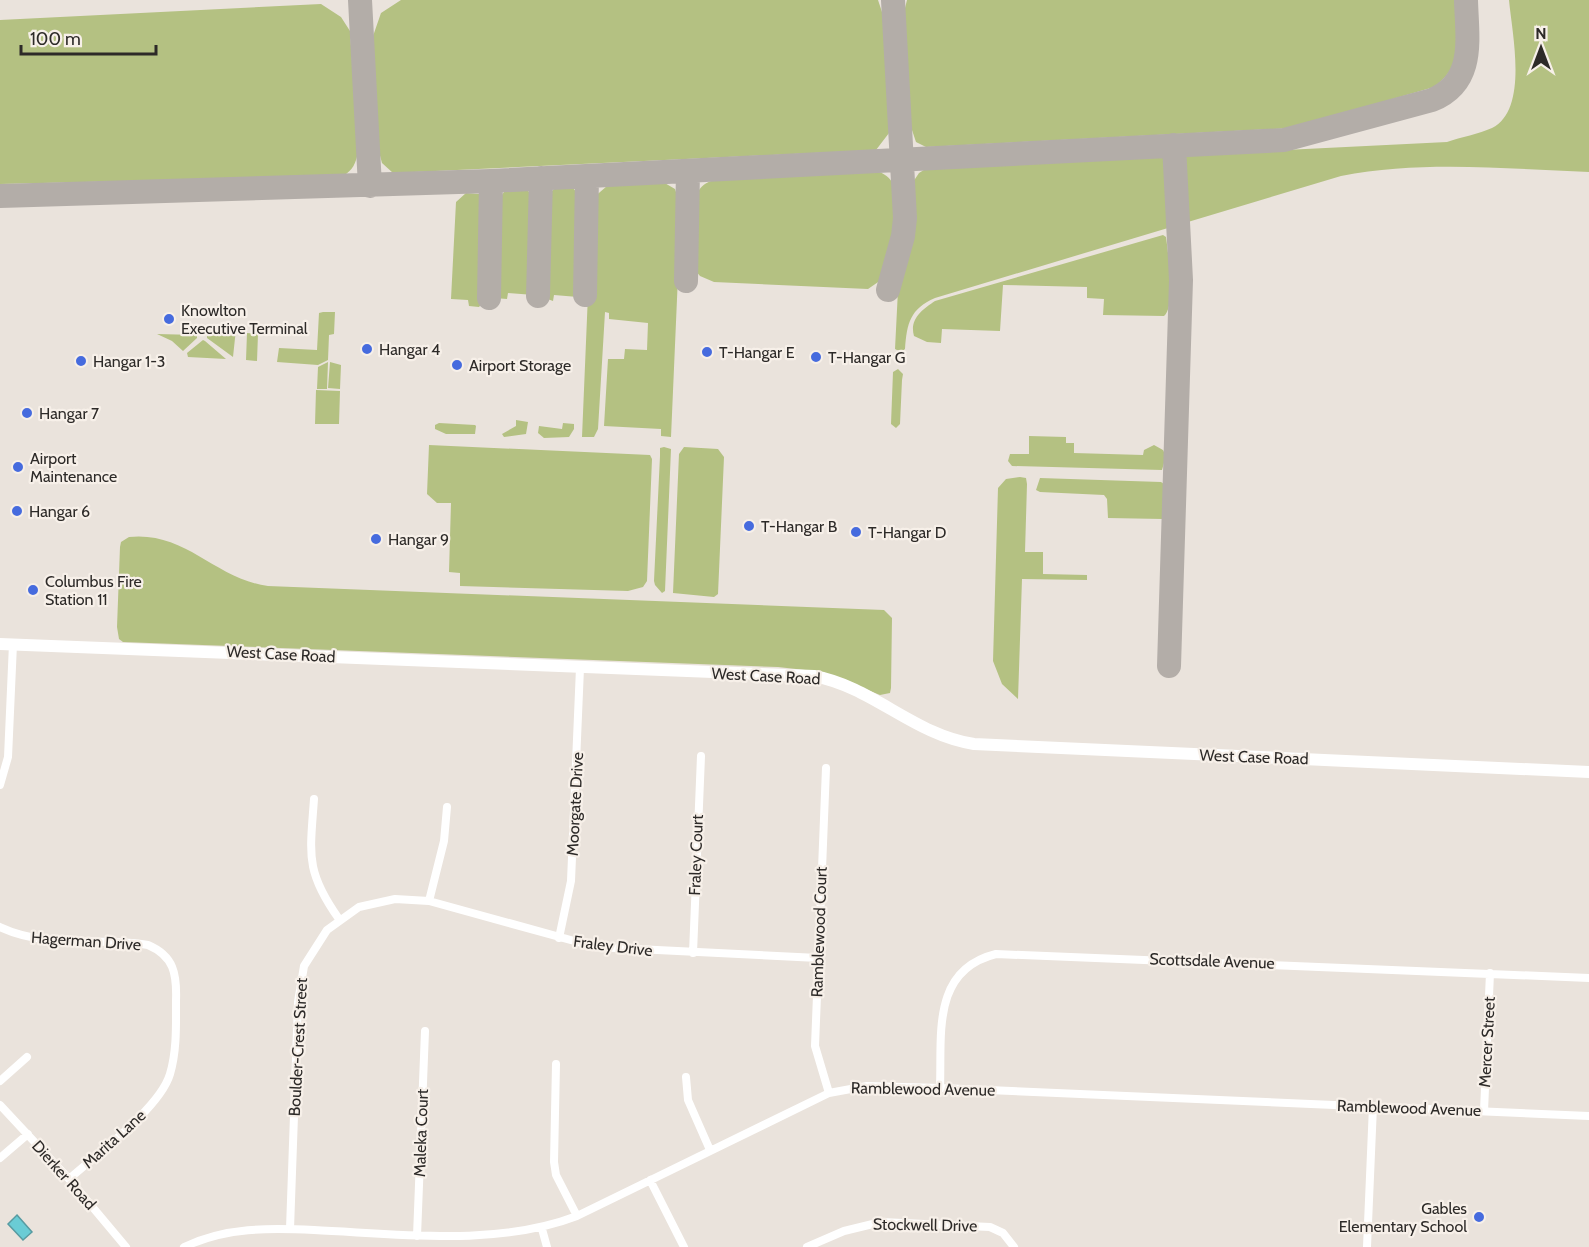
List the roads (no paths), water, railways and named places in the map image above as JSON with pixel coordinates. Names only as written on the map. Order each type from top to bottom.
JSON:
[{"type":"main road","name":"West Case Road","points":[[6,644],[825,679],[857,690],[926,730],[947,739],[974,744],[1589,772]]},
{"type":"street","points":[[0,785],[8,757],[6,644]]},
{"type":"street","name":"Moorgate Drive","points":[[559,938],[571,881],[580,668]]},
{"type":"street","name":"Fraley Court","points":[[693,953],[700,756]]},
{"type":"street","name":"Ramblewood Court","points":[[826,768],[815,1046],[829,1093]]},
{"type":"street","points":[[314,799],[310,848],[313,875],[339,919]]},
{"type":"street","points":[[429,901],[444,841],[447,807]]},
{"type":"street","name":"Fraley Drive","points":[[413,899],[429,901],[559,938],[625,950],[818,958]]},
{"type":"street","name":"Boulder-Crest Street","points":[[290,1229],[300,987],[309,955],[327,930],[339,919],[359,907],[376,902],[413,899]]},
{"type":"street","name":"Hagerman Drive","points":[[0,927],[26,937],[45,940],[148,945],[169,959]]},
{"type":"street","name":"Scottsdale Avenue","points":[[940,1088],[943,1014],[951,984],[970,964],[996,954],[1589,978]]},
{"type":"street","name":"Marita Lane","points":[[69,1179],[151,1106],[170,1075],[175,1040],[177,987],[175,972],[169,959]]},
{"type":"street","name":"Mercer Street","points":[[1484,1111],[1490,973]]},
{"type":"street","name":"Maleka Court","points":[[417,1236],[425,1031]]},
{"type":"street","points":[[0,1081],[27,1057]]},
{"type":"street","points":[[556,1064],[554,1162],[563,1191],[577,1216]]},
{"type":"street","points":[[686,1077],[688,1100],[710,1150]]},
{"type":"street","name":"Ramblewood Avenue","points":[[184,1247],[203,1243],[225,1233],[290,1229],[486,1238],[542,1229],[577,1216],[829,1093],[848,1087],[940,1088],[1589,1116]]},
{"type":"street","name":"Dierker Road","points":[[0,1105],[69,1179],[126,1247]]},
{"type":"street","points":[[1367,1247],[1373,1106]]},
{"type":"street","points":[[0,1158],[28,1134]]},
{"type":"street","points":[[650,1180],[684,1247]]},
{"type":"street","name":"Stockwell Drive","points":[[807,1247],[844,1231],[881,1222],[984,1226],[997,1230],[1008,1238],[1014,1247]]},
{"type":"street","points":[[542,1229],[547,1247]]},
{"type":"water","points":[[17,1215],[32,1232],[23,1240],[8,1224]]},
{"type":"place","name":"Knowlton Executive Terminal","points":[[169,319]]},
{"type":"place","name":"Hangar 4","points":[[367,349]]},
{"type":"place","name":"T-Hangar E","points":[[707,352]]},
{"type":"place","name":"T-Hangar G","points":[[816,357]]},
{"type":"place","name":"Hangar 1-3","points":[[81,361]]},
{"type":"place","name":"Airport Storage","points":[[457,365]]},
{"type":"place","name":"Hangar 7","points":[[27,413]]},
{"type":"place","name":"Airport Maintenance","points":[[18,467]]},
{"type":"place","name":"Hangar 6","points":[[17,511]]},
{"type":"place","name":"T-Hangar B","points":[[749,526]]},
{"type":"place","name":"T-Hangar D","points":[[856,532]]},
{"type":"place","name":"Hangar 9","points":[[376,539]]},
{"type":"place","name":"Columbus Fire Station 11","points":[[33,590]]},
{"type":"place","name":"Gables Elementary School","points":[[1479,1217]]}]
